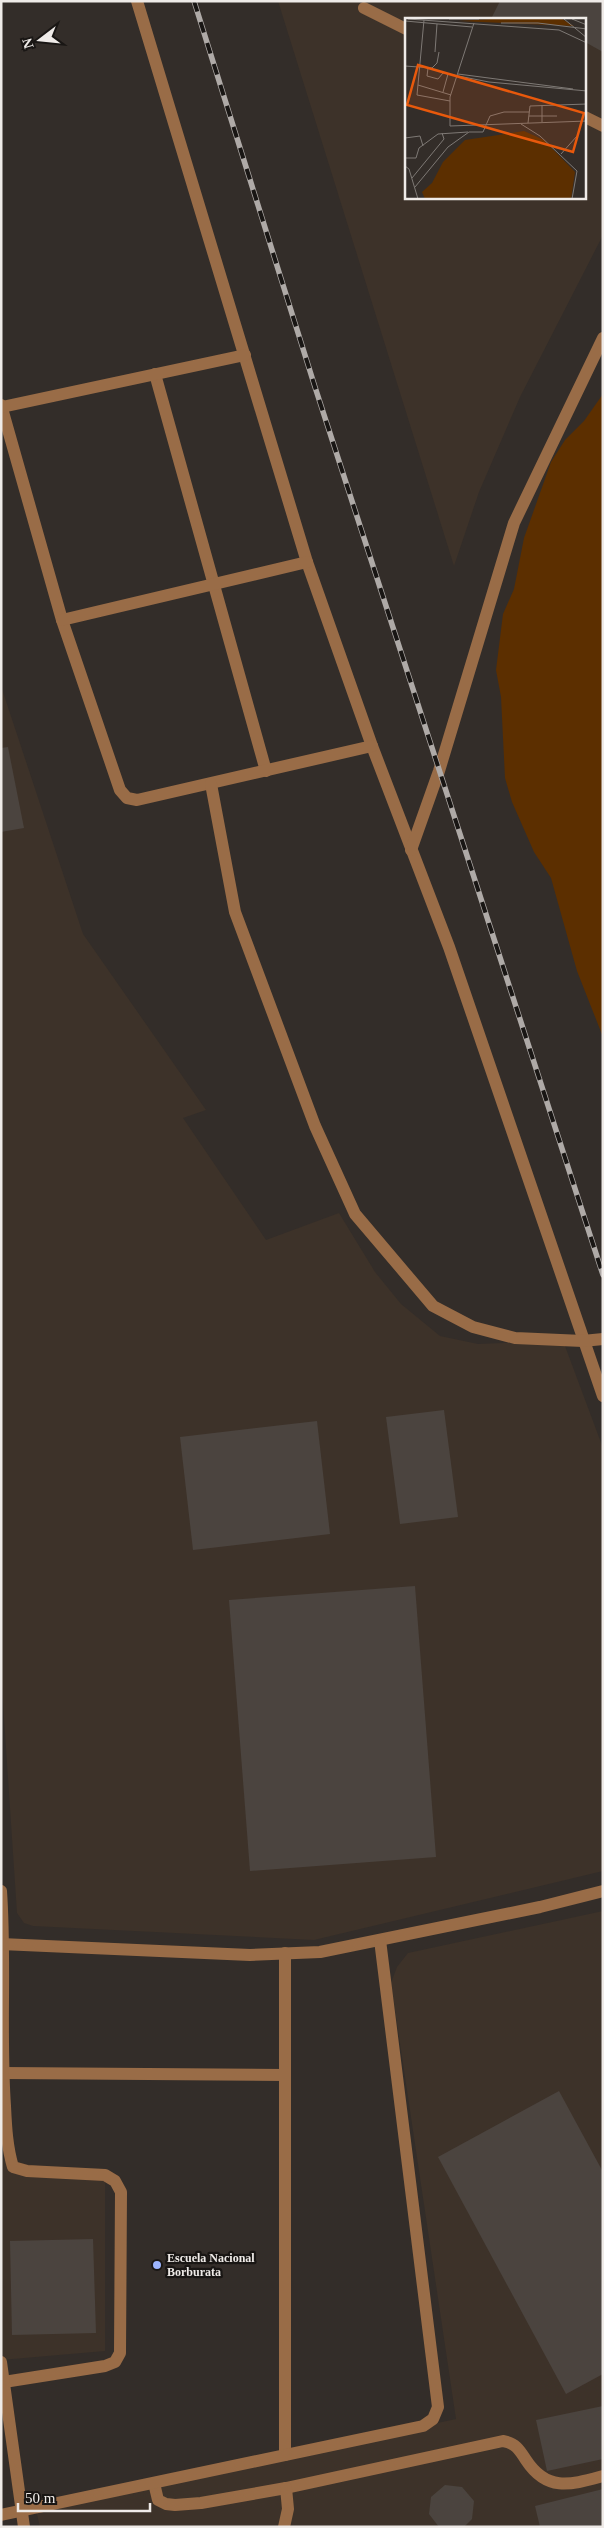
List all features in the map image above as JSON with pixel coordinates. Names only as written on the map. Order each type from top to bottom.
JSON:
[{"type":"street","points":[[137,1],[308,562],[372,746],[450,947],[603,1396]]},
{"type":"street","points":[[364,8],[405,28]]},
{"type":"street","points":[[586,118],[603,126]]},
{"type":"street","points":[[411,850],[439,771],[514,524],[603,338]]},
{"type":"street","points":[[245,355],[2,406],[62,620],[120,790],[127,798],[137,800],[372,746]]},
{"type":"street","points":[[154,374],[215,584],[266,771]]},
{"type":"street","points":[[62,620],[308,562]]},
{"type":"street","points":[[211,784],[235,912],[315,1126],[354,1214],[433,1306],[474,1327],[515,1338],[583,1341],[603,1339]]},
{"type":"street","points":[[1,1891],[3,1944],[2,2073],[8,2152],[13,2167],[26,2171],[106,2175],[115,2181],[121,2192],[120,2353],[115,2362],[105,2366],[4,2382]]},
{"type":"street","points":[[3,1944],[250,1955],[320,1952],[540,1907],[603,1891]]},
{"type":"street","points":[[1,2515],[423,2426],[433,2420],[438,2407],[380,1940]]},
{"type":"street","points":[[285,1953],[285,2455]]},
{"type":"street","points":[[2,2073],[285,2075]]},
{"type":"street","points":[[1,2362],[24,2527]]},
{"type":"street","points":[[154,2483],[158,2500],[166,2504],[175,2505],[286,2488],[503,2441],[516,2445],[534,2472],[546,2481],[563,2484],[603,2476]]},
{"type":"street","points":[[284,2527],[288,2509],[286,2488]]},
{"type":"shaded area","points":[[278,1],[603,1],[603,235],[520,397],[479,492],[454,566]]},
{"type":"shaded area","points":[[603,394],[603,1037],[577,971],[551,878],[534,852],[512,802],[505,778],[501,697],[496,670],[503,614],[514,589],[524,538],[551,462],[565,440],[584,421]]},
{"type":"shaded area","points":[[1,686],[83,934],[206,1110],[183,1118],[266,1240],[339,1213],[375,1272],[401,1304],[440,1336],[478,1344],[549,1341],[565,1346],[603,1448],[603,1871],[314,1940],[33,1926],[24,1923],[17,1913],[1,1673]]},
{"type":"shaded area","points":[[603,1911],[603,2527],[40,2527],[36,2510],[456,2419],[391,1983],[397,1967],[408,1953]]},
{"type":"shaded area","points":[[1,2159],[105,2179],[105,2351],[1,2360]]},
{"type":"building","points":[[500,1],[603,1],[603,52],[586,43],[586,18],[492,18]]},
{"type":"building","points":[[8,747],[24,828],[1,832],[1,748]]},
{"type":"building","points":[[444,1410],[458,1517],[400,1524],[386,1417]]},
{"type":"building","points":[[317,1421],[330,1534],[193,1550],[180,1437]]},
{"type":"building","points":[[415,1586],[436,1857],[250,1871],[229,1600]]},
{"type":"building","points":[[559,2091],[603,2172],[603,2374],[566,2394],[438,2157]]},
{"type":"building","points":[[93,2239],[96,2333],[12,2335],[10,2241]]},
{"type":"building","points":[[603,2406],[603,2459],[547,2471],[536,2420]]},
{"type":"building","points":[[445,2485],[462,2487],[474,2501],[472,2519],[464,2527],[439,2527],[429,2514],[431,2497]]},
{"type":"building","points":[[603,2489],[603,2527],[540,2527],[535,2506]]},
{"type":"railway","points":[[194,1],[315,387],[603,1275]]},
{"type":"place","name":"Escuela Nacional Borburata","points":[[157,2265]]}]
